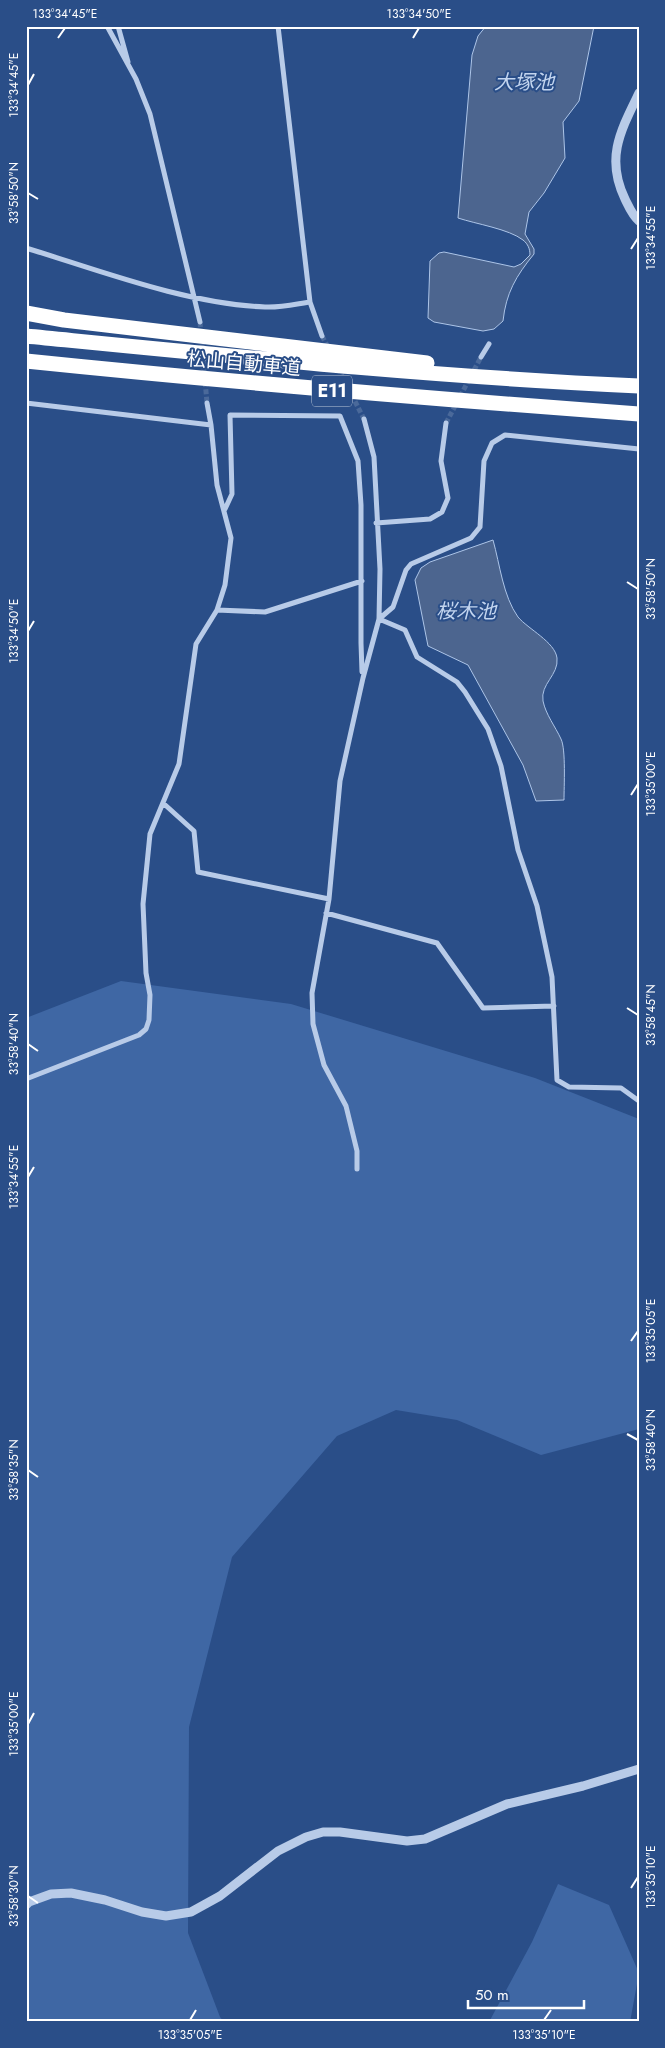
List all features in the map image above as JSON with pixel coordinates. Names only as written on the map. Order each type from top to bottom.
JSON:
[{"type":"highway","points":[[26,313],[64,320],[409,360],[541,382]]},
{"type":"highway","name":"松山自動車道","points":[[26,336],[230,356],[541,382],[639,386]]},
{"type":"highway","name":"松山自動車道","points":[[26,361],[377,395],[639,414]]},
{"type":"street","points":[[107,26],[128,64],[150,114],[200,322]]},
{"type":"street","points":[[118,26],[128,58],[128,64]]},
{"type":"street","points":[[278,26],[310,302],[322,336]]},
{"type":"street","points":[[639,93],[620,132],[614,156],[618,186],[634,217],[639,221]]},
{"type":"street","points":[[26,248],[194,298],[268,308],[310,302]]},
{"type":"street","points":[[481,357],[489,344]]},
{"type":"street","points":[[26,403],[211,425]]},
{"type":"street","points":[[26,1079],[139,1035],[146,1029],[149,1020],[150,995],[146,974],[144,924],[145,876],[150,834],[179,764],[196,644],[217,610],[225,585],[231,538],[217,485],[207,403]]},
{"type":"street","points":[[225,510],[232,494],[230,415],[340,416],[358,461],[363,678]]},
{"type":"street","points":[[357,1169],[357,1151],[346,1106],[324,1065],[313,1024],[312,993],[329,898],[340,781],[363,678],[379,618],[380,569],[376,523],[374,457],[364,420]]},
{"type":"street","points":[[376,523],[430,519],[442,512],[448,498],[441,461],[446,423]]},
{"type":"street","points":[[379,618],[393,606],[406,570],[411,564],[472,538],[480,528],[484,461],[492,443],[505,435],[639,450]]},
{"type":"street","points":[[217,610],[266,612],[362,581]]},
{"type":"street","points":[[379,618],[405,630],[417,657],[457,682],[466,692],[488,728],[501,766],[518,850],[537,906],[552,977],[557,1080],[569,1087],[620,1088],[639,1101]]},
{"type":"street","points":[[163,803],[194,830],[198,872],[329,898]]},
{"type":"street","points":[[326,913],[437,944],[483,1008],[554,1006]]},
{"type":"street","points":[[26,1905],[29,1902],[51,1894],[71,1893],[105,1900],[142,1912],[166,1916],[191,1912],[220,1896],[278,1851],[306,1837],[323,1832],[340,1832],[408,1841],[425,1839],[507,1804],[583,1786],[639,1770]]},
{"type":"shaded area","points":[[121,981],[291,1004],[535,1078],[639,1119],[639,1429],[541,1455],[457,1420],[396,1410],[337,1436],[232,1557],[189,1727],[188,1933],[220,2017],[224,2022],[26,2022],[26,1018]]},
{"type":"shaded area","points":[[558,1884],[609,1905],[639,1973],[630,2022],[489,2022],[532,1942]]},
{"type":"water","name":"大塚池","points":[[486,26],[594,26],[579,101],[563,122],[565,158],[544,193],[529,212],[525,234],[534,249],[534,254],[509,293],[503,321],[494,329],[483,331],[434,322],[428,318],[430,261],[439,253],[444,252],[514,267],[521,264],[530,255],[527,245],[517,236],[458,218],[472,55],[478,36]]},
{"type":"water","name":"桜木池","points":[[493,540],[505,590],[513,609],[522,622],[546,641],[555,652],[557,658],[555,670],[544,690],[543,701],[563,744],[564,800],[536,801],[523,765],[468,665],[428,646],[415,580],[421,568],[430,562]]},
{"type":"tunnel","points":[[200,322],[207,403]]},
{"type":"tunnel","points":[[322,336],[329,349]]},
{"type":"tunnel","points":[[446,423],[481,357]]},
{"type":"tunnel","points":[[338,368],[364,419]]}]
